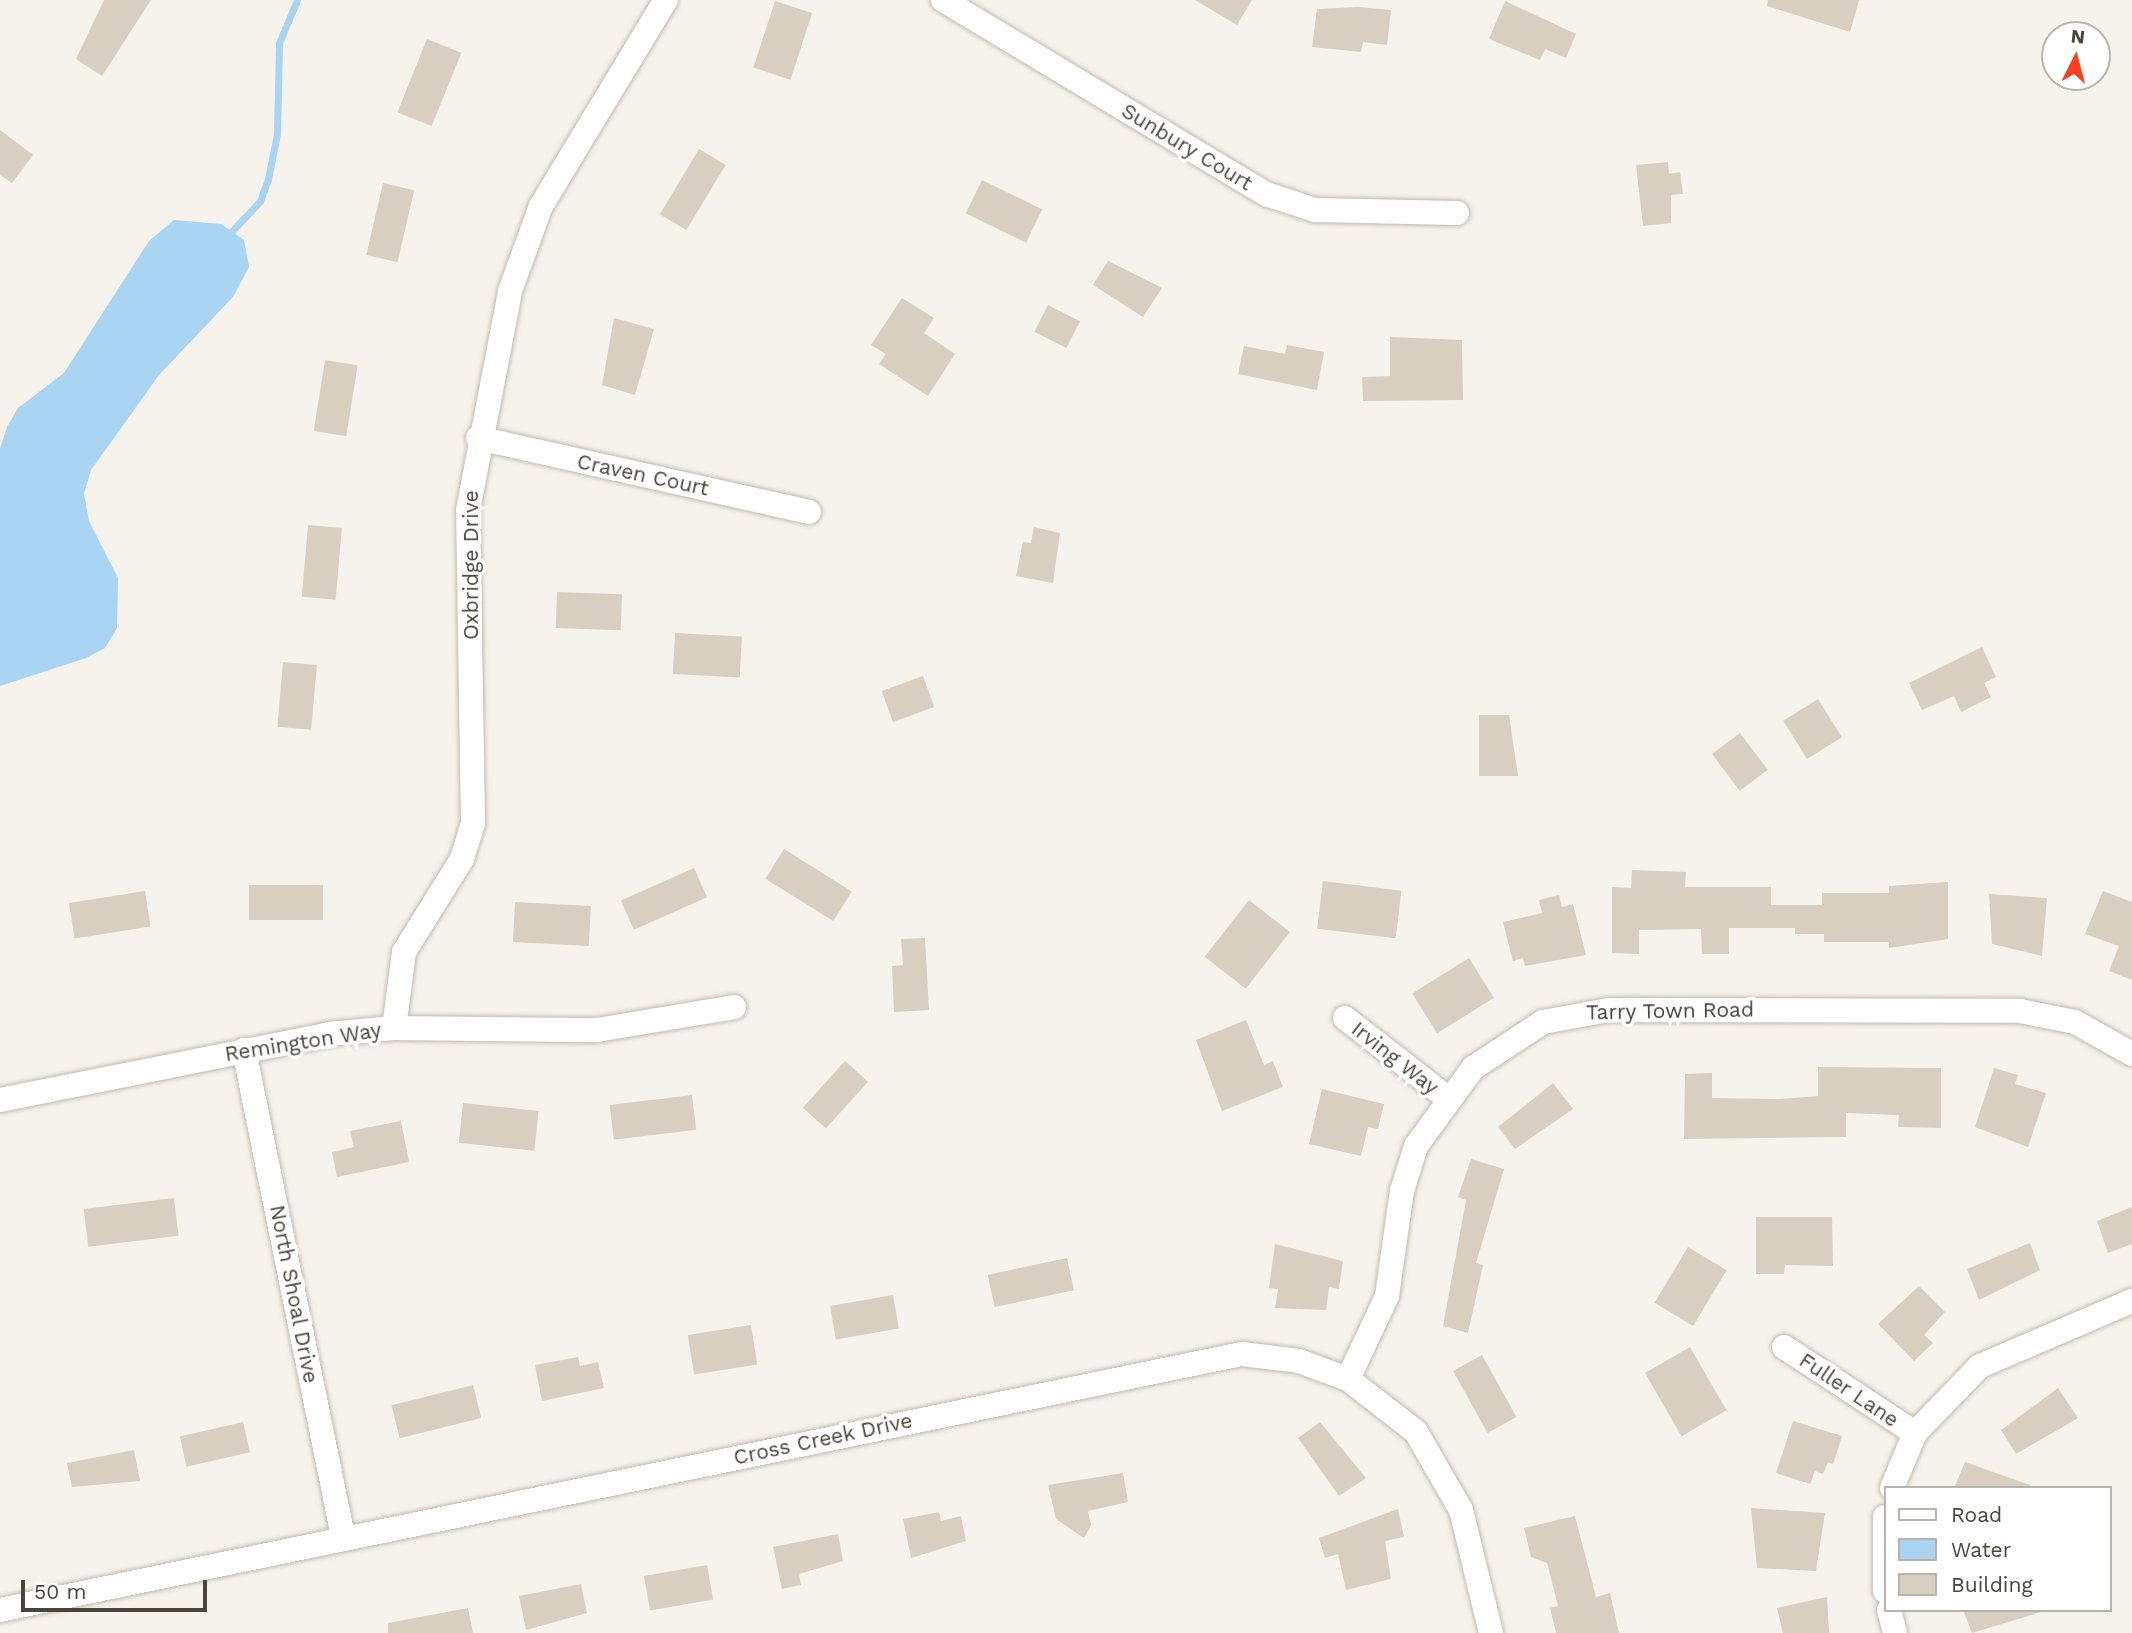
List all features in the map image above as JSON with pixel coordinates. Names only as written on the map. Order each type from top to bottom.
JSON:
[{"type":"street","name":"Oxbridge Drive","points":[[394,1028],[404,951],[462,859],[473,823],[467,531],[478,438],[528,233],[666,0]]},
{"type":"street","name":"Sunbury Court","points":[[943,0],[1266,194],[1315,210],[1457,213]]},
{"type":"street","name":"Craven Court","points":[[478,438],[809,512]]},
{"type":"street","name":"Remington Way","points":[[0,1100],[244,1050],[394,1028],[597,1030],[734,1007]]},
{"type":"street","name":"Tarry Town Road","points":[[1348,1379],[1387,1296],[1406,1170],[1446,1097],[1516,1035],[1543,1022],[1609,1010],[2020,1011],[2075,1022],[2132,1054]]},
{"type":"street","name":"Irving Way","points":[[1345,1018],[1446,1097]]},
{"type":"street","name":"North Shoal Drive","points":[[244,1050],[344,1538]]},
{"type":"street","points":[[1893,1486],[1914,1433],[1980,1366],[2132,1301]]},
{"type":"street","name":"Fuller Lane","points":[[1784,1347],[1914,1433]]},
{"type":"street","name":"Cross Creek Drive","points":[[0,1610],[1209,1356],[1281,1357],[1348,1379],[1399,1415],[1443,1469],[1461,1510],[1491,1633]]},
{"type":"street","points":[[1890,1612],[1895,1633]]},
{"type":"water","points":[[174,220],[221,224],[244,240],[249,267],[233,297],[159,375],[91,470],[84,494],[89,521],[118,578],[117,628],[105,648],[86,658],[0,686],[0,449],[7,427],[18,408],[64,373],[149,241]]},
{"type":"building","points":[[104,0],[151,0],[102,76],[76,59]]},
{"type":"building","points":[[1195,0],[1252,0],[1237,25]]},
{"type":"building","points":[[1768,0],[1859,0],[1850,32],[1767,6]]},
{"type":"building","points":[[775,1],[812,13],[790,80],[753,68]]},
{"type":"building","points":[[1505,1],[1576,34],[1566,58],[1545,49],[1540,60],[1489,39]]},
{"type":"building","points":[[1358,7],[1391,10],[1387,45],[1363,42],[1361,52],[1312,47],[1317,9]]},
{"type":"building","points":[[427,39],[461,53],[432,126],[397,112]]},
{"type":"building","points":[[0,130],[33,155],[12,183],[0,175]]},
{"type":"building","points":[[699,149],[726,165],[686,230],[660,214]]},
{"type":"building","points":[[1668,162],[1669,174],[1680,172],[1683,194],[1671,195],[1671,223],[1643,226],[1636,165]]},
{"type":"building","points":[[982,180],[1042,209],[1026,243],[966,213]]},
{"type":"building","points":[[383,183],[414,190],[398,262],[366,255]]},
{"type":"building","points":[[1108,261],[1162,288],[1143,317],[1093,285]]},
{"type":"building","points":[[902,298],[934,318],[924,333],[955,354],[928,396],[879,364],[886,354],[871,345]]},
{"type":"building","points":[[1048,305],[1080,321],[1066,348],[1034,332]]},
{"type":"building","points":[[614,318],[654,329],[635,395],[602,385]]},
{"type":"building","points":[[1390,337],[1462,340],[1463,400],[1363,401],[1362,377],[1390,376]]},
{"type":"building","points":[[1287,345],[1324,352],[1317,390],[1238,374],[1244,346],[1285,354]]},
{"type":"building","points":[[325,360],[358,365],[346,436],[314,431]]},
{"type":"building","points":[[308,525],[342,528],[336,600],[302,597]]},
{"type":"building","points":[[1034,527],[1060,533],[1053,583],[1016,576],[1023,542],[1031,543]]},
{"type":"building","points":[[557,592],[622,594],[621,630],[556,628]]},
{"type":"building","points":[[675,633],[742,637],[740,677],[673,674]]},
{"type":"building","points":[[1982,647],[1996,677],[1984,683],[1991,697],[1961,712],[1954,696],[1922,710],[1909,683]]},
{"type":"building","points":[[283,662],[317,665],[311,730],[277,727]]},
{"type":"building","points":[[923,676],[934,707],[893,722],[882,691]]},
{"type":"building","points":[[1818,699],[1842,737],[1807,759],[1783,721]]},
{"type":"building","points":[[1479,715],[1509,715],[1518,776],[1479,776]]},
{"type":"building","points":[[1740,733],[1768,770],[1740,791],[1712,754]]},
{"type":"building","points":[[784,849],[852,891],[833,921],[765,879]]},
{"type":"building","points":[[694,868],[707,897],[634,930],[621,901]]},
{"type":"building","points":[[1632,870],[1686,872],[1685,887],[1771,887],[1771,905],[1822,905],[1822,893],[1889,893],[1889,886],[1948,882],[1948,939],[1889,948],[1889,942],[1824,942],[1824,934],[1795,934],[1795,928],[1729,928],[1729,954],[1702,954],[1701,929],[1639,930],[1639,954],[1612,953],[1612,887],[1631,888]]},
{"type":"building","points":[[1323,881],[1401,891],[1396,938],[1317,929]]},
{"type":"building","points":[[249,885],[323,885],[323,920],[249,920]]},
{"type":"building","points":[[145,891],[151,927],[75,939],[69,903]]},
{"type":"building","points":[[2103,891],[2132,902],[2132,980],[2109,971],[2119,946],[2085,934]]},
{"type":"building","points":[[1989,894],[2047,898],[2042,956],[1992,944]]},
{"type":"building","points":[[1559,895],[1562,907],[1573,904],[1586,955],[1525,966],[1523,958],[1513,961],[1503,922],[1542,913],[1539,900]]},
{"type":"building","points":[[1249,900],[1290,932],[1246,989],[1205,957]]},
{"type":"building","points":[[515,902],[591,906],[589,946],[513,942]]},
{"type":"building","points":[[925,938],[929,1010],[894,1012],[892,966],[903,965],[901,939]]},
{"type":"building","points":[[1469,958],[1494,998],[1437,1033],[1412,994]]},
{"type":"building","points":[[1246,1020],[1264,1065],[1273,1061],[1283,1087],[1222,1111],[1196,1040]]},
{"type":"building","points":[[845,1061],[868,1082],[826,1129],[803,1108]]},
{"type":"building","points":[[1818,1067],[1941,1068],[1941,1128],[1898,1127],[1899,1115],[1846,1113],[1846,1137],[1684,1139],[1685,1074],[1712,1073],[1712,1098],[1780,1099],[1818,1096]]},
{"type":"building","points":[[1994,1068],[2018,1075],[2015,1084],[2046,1093],[2028,1147],[1975,1127]]},
{"type":"building","points":[[1553,1083],[1573,1109],[1515,1149],[1498,1127]]},
{"type":"building","points":[[1322,1089],[1384,1104],[1378,1129],[1368,1127],[1361,1156],[1309,1144]]},
{"type":"building","points":[[692,1095],[696,1130],[614,1140],[610,1105]]},
{"type":"building","points":[[463,1103],[539,1111],[534,1151],[459,1143]]},
{"type":"building","points":[[401,1121],[409,1162],[337,1177],[332,1152],[354,1147],[350,1131]]},
{"type":"building","points":[[1471,1159],[1504,1169],[1476,1263],[1483,1265],[1468,1333],[1443,1326],[1466,1200],[1458,1197]]},
{"type":"building","points":[[174,1198],[179,1236],[88,1247],[84,1209]]},
{"type":"building","points":[[2132,1207],[2132,1244],[2108,1253],[2097,1221]]},
{"type":"building","points":[[1756,1217],[1832,1217],[1833,1266],[1785,1265],[1784,1274],[1756,1274]]},
{"type":"building","points":[[2030,1243],[2040,1270],[1979,1300],[1967,1269]]},
{"type":"building","points":[[1275,1244],[1343,1261],[1339,1289],[1329,1287],[1326,1310],[1275,1308],[1278,1289],[1269,1288]]},
{"type":"building","points":[[1688,1247],[1727,1270],[1693,1326],[1655,1303]]},
{"type":"building","points":[[1067,1258],[1074,1290],[995,1307],[988,1275]]},
{"type":"building","points":[[1919,1286],[1945,1312],[1924,1335],[1933,1343],[1914,1361],[1878,1324]]},
{"type":"building","points":[[893,1295],[899,1328],[836,1340],[830,1306]]},
{"type":"building","points":[[751,1325],[757,1365],[694,1375],[688,1335]]},
{"type":"building","points":[[1690,1347],[1726,1410],[1681,1436],[1645,1373]]},
{"type":"building","points":[[1482,1355],[1516,1417],[1488,1433],[1453,1371]]},
{"type":"building","points":[[578,1357],[580,1366],[598,1362],[604,1388],[542,1401],[535,1365]]},
{"type":"building","points":[[473,1385],[481,1418],[400,1438],[391,1405]]},
{"type":"building","points":[[2058,1388],[2078,1418],[2016,1454],[2001,1430]]},
{"type":"building","points":[[1793,1421],[1842,1436],[1833,1464],[1828,1462],[1823,1474],[1815,1471],[1810,1484],[1776,1473]]},
{"type":"building","points":[[243,1422],[250,1452],[187,1467],[180,1437]]},
{"type":"building","points":[[1320,1422],[1366,1478],[1339,1496],[1298,1438]]},
{"type":"building","points":[[134,1450],[140,1481],[72,1487],[67,1463]]},
{"type":"building","points":[[1965,1462],[2030,1485],[2030,1486],[1955,1486]]},
{"type":"building","points":[[1123,1473],[1128,1502],[1088,1511],[1091,1525],[1084,1538],[1056,1519],[1048,1485]]},
{"type":"building","points":[[1751,1508],[1825,1513],[1816,1571],[1757,1568]]},
{"type":"building","points":[[1398,1509],[1404,1537],[1385,1541],[1391,1579],[1346,1590],[1338,1554],[1325,1558],[1319,1538]]},
{"type":"building","points":[[939,1512],[941,1521],[961,1516],[966,1541],[911,1558],[903,1519]]},
{"type":"building","points":[[1575,1516],[1596,1597],[1610,1593],[1619,1633],[1556,1633],[1550,1608],[1558,1606],[1547,1563],[1531,1557],[1524,1528]]},
{"type":"building","points":[[838,1534],[843,1561],[799,1574],[801,1585],[782,1589],[773,1547]]},
{"type":"building","points":[[707,1565],[713,1599],[650,1611],[644,1576]]},
{"type":"building","points":[[581,1584],[587,1613],[526,1630],[519,1596]]},
{"type":"building","points":[[1827,1597],[1829,1633],[1783,1633],[1777,1608]]},
{"type":"building","points":[[468,1608],[473,1633],[388,1633],[388,1623]]},
{"type":"building","points":[[1964,1612],[2041,1612],[1972,1633]]},
{"type":"waterway","points":[[232,231],[260,201],[268,179],[277,134],[279,43],[297,0]]}]
